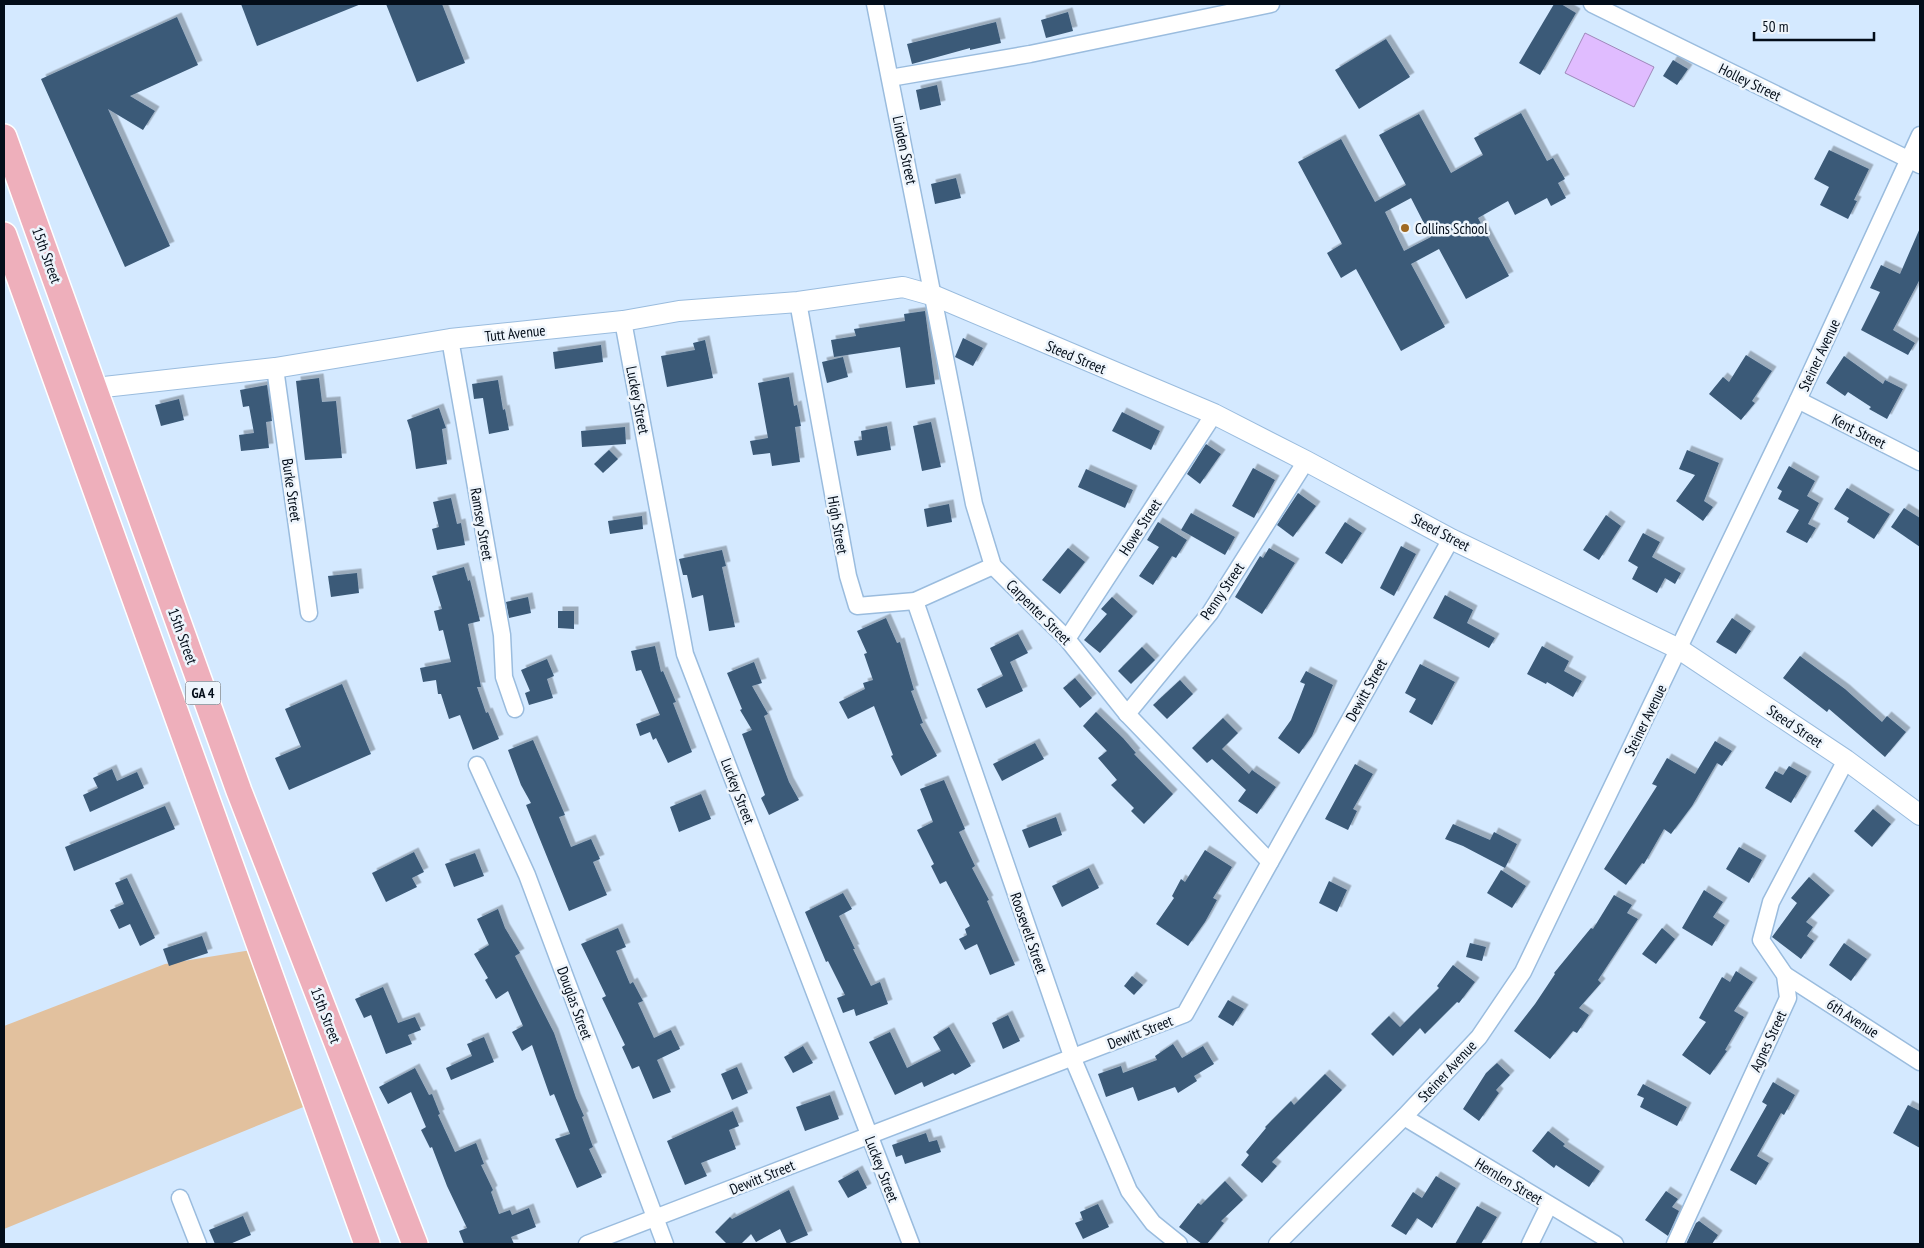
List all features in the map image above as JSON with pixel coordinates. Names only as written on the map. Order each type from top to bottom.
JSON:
[{"type":"main road","name":"15th Street","points":[[4,137],[239,791],[416,1244]]},
{"type":"main road","name":"GA 4","points":[[4,235],[367,1244]]},
{"type":"street","name":"Linden Street","points":[[875,4],[935,296]]},
{"type":"street","points":[[890,78],[1030,54],[1269,4]]},
{"type":"street","name":"Holley Street","points":[[1592,4],[1914,162]]},
{"type":"street","name":"Steiner Avenue","points":[[1278,1244],[1479,1037],[1523,972],[1914,162],[1920,135]]},
{"type":"street","name":"Tutt Avenue","points":[[95,388],[274,368],[450,339],[623,321],[678,311],[798,302],[903,287],[935,296]]},
{"type":"street","name":"Steed Street","points":[[935,296],[1214,414],[1306,460],[1451,539],[1679,649],[1846,760],[1920,815]]},
{"type":"street","name":"Carpenter Street","points":[[935,296],[974,504],[993,566],[1067,639],[1127,714],[1270,862]]},
{"type":"street","name":"High Street","points":[[798,302],[848,576],[857,606],[915,601],[993,566]]},
{"type":"street","name":"Luckey Street","points":[[623,321],[685,654],[911,1244]]},
{"type":"street","name":"Ramsey Street","points":[[450,339],[502,635],[504,677],[515,709]]},
{"type":"street","name":"Burke Street","points":[[274,368],[309,613]]},
{"type":"street","name":"Kent Street","points":[[1798,400],[1920,462]]},
{"type":"street","name":"Howe Street","points":[[1067,639],[1214,414]]},
{"type":"street","name":"Penny Street","points":[[1127,714],[1210,612],[1306,460]]},
{"type":"street","name":"Dewitt Street","points":[[586,1244],[655,1219],[869,1134],[1073,1059],[1185,1014],[1451,539]]},
{"type":"street","name":"Roosevelt Street","points":[[915,601],[1073,1059],[1128,1191],[1153,1223],[1178,1244]]},
{"type":"street","points":[[1785,975],[1760,940],[1771,902],[1846,760]]},
{"type":"street","name":"Douglas Street","points":[[477,765],[527,875],[665,1244]]},
{"type":"street","name":"6th Avenue","points":[[1785,975],[1920,1062]]},
{"type":"street","name":"Agnes Street","points":[[1675,1244],[1788,998],[1785,975]]},
{"type":"street","name":"Hernlen Street","points":[[1404,1116],[1615,1244]]},
{"type":"street","points":[[180,1198],[198,1244]]},
{"type":"street","points":[[1530,1244],[1549,1205]]},
{"type":"shaded area","points":[[1585,33],[1654,67],[1634,107],[1565,73]]},
{"type":"shaded area","points":[[269,947],[323,1099],[4,1229],[4,1026],[165,964]]},
{"type":"building","points":[[241,4],[361,4],[257,46]]},
{"type":"building","points":[[386,4],[442,4],[465,63],[417,82]]},
{"type":"building","points":[[1554,4],[1561,4],[1576,13],[1540,75],[1519,63]]},
{"type":"building","points":[[1068,12],[1073,31],[1046,38],[1041,20]]},
{"type":"building","points":[[177,17],[198,65],[130,96],[155,111],[143,130],[108,109],[170,246],[125,267],[41,79]]},
{"type":"building","points":[[996,22],[1001,43],[970,50],[970,48],[912,64],[907,44]]},
{"type":"building","points":[[1386,39],[1410,77],[1359,109],[1335,70]]},
{"type":"building","points":[[1673,60],[1688,69],[1677,85],[1663,76]]},
{"type":"building","points":[[937,85],[941,105],[920,110],[916,90]]},
{"type":"building","points":[[1521,113],[1547,161],[1553,158],[1565,179],[1558,183],[1566,198],[1551,206],[1547,198],[1515,215],[1508,201],[1478,218],[1509,276],[1466,299],[1439,249],[1411,264],[1445,327],[1401,351],[1356,269],[1341,278],[1327,253],[1342,244],[1298,162],[1341,139],[1375,202],[1406,185],[1379,135],[1419,114],[1451,173],[1483,155],[1474,138]],"holes":[[[1411,198],[1431,237],[1404,251],[1385,212]]]},
{"type":"building","points":[[1829,150],[1869,169],[1854,200],[1857,201],[1848,219],[1820,205],[1829,187],[1814,179]]},
{"type":"building","points":[[956,178],[961,198],[935,204],[931,184]]},
{"type":"building","points":[[1920,228],[1920,279],[1893,330],[1915,343],[1908,355],[1861,330],[1880,292],[1870,288],[1881,265],[1900,274]]},
{"type":"building","points":[[925,311],[935,384],[906,388],[900,347],[834,357],[831,340],[856,336],[854,329],[905,321],[904,314]]},
{"type":"building","points":[[963,338],[983,348],[973,366],[955,357]]},
{"type":"building","points":[[705,340],[713,378],[667,387],[661,356],[695,350],[693,343]]},
{"type":"building","points":[[601,345],[603,362],[555,369],[553,352]]},
{"type":"building","points":[[1746,355],[1772,371],[1752,401],[1755,403],[1741,420],[1709,394],[1723,377],[1729,382]]},
{"type":"building","points":[[1844,356],[1883,384],[1885,380],[1903,389],[1887,419],[1869,409],[1871,407],[1848,392],[1845,396],[1826,383]]},
{"type":"building","points":[[843,357],[848,377],[827,383],[822,362]]},
{"type":"building","points":[[789,377],[794,406],[797,405],[801,426],[795,427],[800,462],[772,466],[770,453],[753,455],[750,441],[768,438],[758,383]]},
{"type":"building","points":[[319,378],[322,402],[336,401],[342,458],[305,460],[296,381]]},
{"type":"building","points":[[498,380],[503,410],[505,409],[509,430],[489,434],[483,398],[474,399],[472,384]]},
{"type":"building","points":[[267,385],[272,421],[266,422],[269,448],[241,451],[239,435],[254,433],[249,406],[243,407],[240,390]]},
{"type":"building","points":[[179,399],[184,420],[161,426],[155,405]]},
{"type":"building","points":[[439,408],[446,428],[442,429],[447,464],[416,469],[411,432],[407,420]]},
{"type":"building","points":[[1122,412],[1160,431],[1151,450],[1112,431]]},
{"type":"building","points":[[931,422],[941,467],[922,471],[913,426]]},
{"type":"building","points":[[887,426],[891,450],[857,456],[854,441],[862,440],[861,431]]},
{"type":"building","points":[[625,427],[626,444],[582,447],[581,431]]},
{"type":"building","points":[[1206,444],[1221,454],[1200,484],[1187,474]]},
{"type":"building","points":[[609,450],[618,459],[603,473],[594,464]]},
{"type":"building","points":[[1687,450],[1719,463],[1704,501],[1713,507],[1703,521],[1676,501],[1695,475],[1679,469]]},
{"type":"building","points":[[1789,466],[1815,481],[1807,496],[1819,503],[1808,524],[1816,528],[1807,543],[1786,532],[1799,510],[1778,499],[1782,491],[1777,488]]},
{"type":"building","points":[[1253,468],[1275,480],[1254,518],[1232,506]]},
{"type":"building","points":[[1086,469],[1133,490],[1125,508],[1078,487]]},
{"type":"building","points":[[1847,488],[1890,514],[1874,539],[1847,522],[1849,518],[1834,509]]},
{"type":"building","points":[[1298,493],[1316,506],[1293,537],[1277,525]]},
{"type":"building","points":[[451,498],[457,524],[461,523],[465,545],[437,550],[432,529],[439,527],[433,502]]},
{"type":"building","points":[[949,504],[952,522],[927,527],[924,509]]},
{"type":"building","points":[[1904,508],[1920,518],[1920,547],[1891,527]]},
{"type":"building","points":[[1191,513],[1235,537],[1225,555],[1181,530]]},
{"type":"building","points":[[1606,515],[1621,526],[1599,560],[1583,550]]},
{"type":"building","points":[[642,516],[643,529],[610,534],[608,521]]},
{"type":"building","points":[[1158,522],[1187,540],[1176,558],[1172,556],[1153,585],[1139,576],[1159,547],[1147,540]]},
{"type":"building","points":[[1345,522],[1362,533],[1342,564],[1325,553]]},
{"type":"building","points":[[1643,533],[1660,542],[1652,557],[1681,573],[1675,584],[1665,578],[1657,593],[1632,579],[1638,567],[1628,561]]},
{"type":"building","points":[[1401,546],[1416,554],[1394,596],[1380,588]]},
{"type":"building","points":[[1068,548],[1085,562],[1060,594],[1042,580]]},
{"type":"building","points":[[1269,548],[1295,563],[1262,614],[1235,597],[1260,556],[1263,558]]},
{"type":"building","points":[[722,550],[726,566],[722,567],[735,627],[709,631],[703,595],[692,598],[687,575],[683,575],[679,559]]},
{"type":"building","points":[[464,567],[468,581],[470,580],[480,621],[468,624],[481,687],[477,687],[486,713],[488,712],[499,739],[473,750],[460,715],[449,719],[441,694],[438,694],[436,680],[423,682],[420,668],[451,662],[443,630],[439,631],[434,611],[442,609],[432,576]]},
{"type":"building","points":[[357,573],[359,593],[331,597],[328,576]]},
{"type":"building","points":[[1445,595],[1473,610],[1467,623],[1495,638],[1489,648],[1433,618]]},
{"type":"building","points":[[528,597],[531,613],[509,618],[506,602]]},
{"type":"building","points":[[1112,597],[1133,616],[1100,653],[1084,640],[1107,614],[1101,609]]},
{"type":"building","points":[[558,611],[574,611],[574,629],[558,628]]},
{"type":"building","points":[[886,618],[897,643],[900,642],[914,690],[911,691],[923,723],[920,724],[937,756],[901,776],[891,756],[893,755],[874,706],[848,719],[839,702],[865,689],[863,683],[873,680],[864,654],[867,653],[857,631]]},
{"type":"building","points":[[1732,618],[1751,631],[1736,654],[1716,642]]},
{"type":"building","points":[[1018,634],[1028,653],[1010,662],[1023,691],[986,708],[977,689],[1003,676],[990,648]]},
{"type":"building","points":[[655,646],[661,672],[663,671],[676,702],[673,703],[692,752],[668,763],[656,738],[653,740],[650,732],[640,736],[636,724],[660,715],[641,670],[636,671],[631,651]]},
{"type":"building","points":[[1542,646],[1569,661],[1564,671],[1582,681],[1573,697],[1547,682],[1546,684],[1527,674]]},
{"type":"building","points":[[1142,647],[1155,660],[1131,684],[1118,671]]},
{"type":"building","points":[[1800,656],[1845,689],[1882,722],[1887,716],[1906,732],[1885,757],[1829,709],[1827,712],[1783,678]]},
{"type":"building","points":[[547,659],[554,676],[547,679],[553,698],[529,705],[525,693],[530,691],[521,670]]},
{"type":"building","points":[[754,662],[762,683],[752,686],[768,714],[764,716],[789,782],[799,800],[769,815],[761,798],[765,795],[742,734],[752,730],[740,710],[742,709],[727,673]]},
{"type":"building","points":[[1420,664],[1455,682],[1432,725],[1409,712],[1416,699],[1405,693]]},
{"type":"building","points":[[1306,671],[1333,685],[1312,736],[1299,754],[1278,738],[1291,720],[1305,684],[1300,682]]},
{"type":"building","points":[[1075,678],[1092,698],[1080,708],[1063,688]]},
{"type":"building","points":[[1180,680],[1193,694],[1167,719],[1153,705]]},
{"type":"building","points":[[342,684],[371,754],[289,790],[275,758],[301,747],[285,709]]},
{"type":"building","points":[[1096,712],[1123,738],[1136,753],[1134,754],[1173,794],[1144,824],[1131,811],[1134,808],[1111,785],[1117,780],[1098,758],[1107,751],[1083,726]]},
{"type":"building","points":[[1223,718],[1238,733],[1222,749],[1249,774],[1252,770],[1276,787],[1257,814],[1238,801],[1246,790],[1212,759],[1207,763],[1192,748]]},
{"type":"building","points":[[533,740],[565,815],[559,817],[571,847],[591,839],[600,859],[593,862],[607,895],[569,911],[526,805],[531,803],[521,785],[508,750]]},
{"type":"building","points":[[1715,741],[1732,751],[1722,766],[1717,763],[1692,806],[1671,834],[1664,829],[1644,864],[1642,863],[1626,885],[1604,869],[1657,786],[1652,784],[1667,758],[1695,774]]},
{"type":"building","points":[[1035,743],[1044,759],[1002,781],[993,764]]},
{"type":"building","points":[[1355,764],[1373,774],[1353,809],[1357,811],[1348,830],[1325,819]]},
{"type":"building","points":[[1789,766],[1807,776],[1791,803],[1765,788],[1775,771],[1783,775]]},
{"type":"building","points":[[112,769],[117,781],[137,772],[144,788],[90,812],[83,795],[98,788],[93,778]]},
{"type":"building","points":[[944,780],[965,829],[959,832],[975,866],[972,868],[989,900],[987,901],[1015,965],[990,975],[977,944],[965,950],[959,939],[967,935],[965,929],[970,926],[946,881],[940,884],[931,866],[934,864],[917,830],[933,822],[920,789]]},
{"type":"building","points":[[701,794],[711,819],[679,832],[670,807]]},
{"type":"building","points":[[165,806],[175,829],[74,871],[65,847]]},
{"type":"building","points":[[1873,809],[1891,824],[1872,847],[1854,831]]},
{"type":"building","points":[[1056,817],[1062,835],[1029,848],[1022,830]]},
{"type":"building","points":[[1453,824],[1490,840],[1494,832],[1517,844],[1505,868],[1463,846],[1445,839]]},
{"type":"building","points":[[1739,847],[1762,860],[1749,883],[1726,869]]},
{"type":"building","points":[[1205,850],[1232,867],[1213,898],[1217,900],[1205,922],[1188,946],[1156,924],[1174,898],[1172,896],[1181,879],[1185,882]]},
{"type":"building","points":[[414,852],[424,872],[412,878],[417,887],[386,902],[372,873]]},
{"type":"building","points":[[475,853],[484,876],[454,887],[445,864]]},
{"type":"building","points":[[1089,868],[1099,888],[1062,907],[1052,886]]},
{"type":"building","points":[[1501,870],[1526,886],[1512,908],[1487,893]]},
{"type":"building","points":[[1809,877],[1830,895],[1806,922],[1813,927],[1807,936],[1814,941],[1801,959],[1772,937],[1797,903],[1791,898]]},
{"type":"building","points":[[127,878],[155,938],[140,946],[130,924],[119,929],[110,910],[124,904],[115,883]]},
{"type":"building","points":[[1329,881],[1347,890],[1337,912],[1319,903]]},
{"type":"building","points":[[1704,890],[1723,902],[1713,917],[1725,925],[1712,946],[1682,928]]},
{"type":"building","points":[[843,893],[852,909],[839,916],[871,986],[880,982],[888,1004],[856,1016],[854,1009],[843,1013],[837,998],[845,995],[828,961],[826,962],[805,912]]},
{"type":"building","points":[[1614,895],[1632,905],[1627,913],[1638,919],[1598,980],[1601,983],[1579,1008],[1589,1015],[1577,1033],[1573,1031],[1550,1059],[1514,1031],[1535,1004],[1554,973],[1591,928],[1593,929]]},
{"type":"building","points":[[498,909],[505,928],[520,953],[515,956],[554,1033],[584,1116],[582,1117],[593,1147],[589,1149],[602,1177],[577,1188],[555,1139],[570,1134],[554,1094],[550,1096],[532,1045],[522,1051],[512,1032],[523,1026],[508,991],[496,999],[485,980],[488,978],[474,954],[489,945],[477,919]]},
{"type":"building","points":[[618,928],[626,947],[616,951],[630,984],[633,982],[643,1001],[638,1003],[654,1038],[671,1030],[680,1049],[657,1060],[671,1092],[653,1099],[639,1066],[632,1069],[622,1047],[625,1045],[602,998],[606,996],[581,944]]},
{"type":"building","points":[[1662,928],[1675,939],[1656,964],[1642,954]]},
{"type":"building","points":[[202,936],[208,953],[169,966],[163,949]]},
{"type":"building","points":[[1470,943],[1486,947],[1482,961],[1466,957]]},
{"type":"building","points":[[1844,943],[1867,959],[1851,981],[1829,965]]},
{"type":"building","points":[[1453,965],[1475,982],[1459,1003],[1457,1002],[1425,1034],[1420,1028],[1393,1056],[1371,1034],[1389,1016],[1400,1027],[1439,988],[1437,986]]},
{"type":"building","points":[[1736,971],[1753,982],[1734,1011],[1744,1017],[1725,1050],[1727,1051],[1710,1075],[1682,1055],[1706,1022],[1699,1018],[1722,977],[1730,982]]},
{"type":"building","points":[[1132,976],[1143,985],[1134,995],[1124,986]]},
{"type":"building","points":[[383,987],[398,1023],[415,1017],[421,1030],[408,1035],[412,1044],[386,1054],[371,1015],[364,1018],[355,999]]},
{"type":"building","points":[[1228,1000],[1244,1009],[1233,1026],[1218,1017]]},
{"type":"building","points":[[1008,1015],[1020,1041],[1003,1049],[992,1023]]},
{"type":"building","points":[[949,1027],[971,1066],[955,1075],[953,1073],[924,1087],[922,1082],[895,1095],[869,1042],[890,1032],[907,1068],[941,1051],[933,1037]]},
{"type":"building","points":[[484,1037],[494,1062],[451,1080],[446,1068],[472,1056],[467,1044]]},
{"type":"building","points":[[1173,1044],[1182,1058],[1203,1046],[1214,1064],[1194,1076],[1197,1081],[1178,1093],[1175,1087],[1138,1101],[1133,1087],[1106,1097],[1098,1074],[1121,1066],[1123,1073],[1157,1060],[1155,1056]]},
{"type":"building","points":[[803,1046],[813,1063],[793,1073],[784,1057]]},
{"type":"building","points":[[1497,1063],[1510,1075],[1496,1090],[1499,1093],[1479,1121],[1463,1109],[1486,1073]]},
{"type":"building","points":[[737,1067],[748,1093],[732,1100],[721,1074]]},
{"type":"building","points":[[415,1068],[429,1095],[432,1094],[440,1114],[438,1115],[455,1152],[476,1143],[484,1164],[481,1165],[493,1190],[491,1192],[499,1214],[510,1210],[512,1215],[529,1208],[536,1227],[511,1237],[514,1244],[464,1244],[459,1231],[467,1228],[447,1186],[432,1147],[430,1148],[421,1130],[426,1127],[411,1092],[388,1104],[379,1087]]},
{"type":"building","points":[[1325,1074],[1342,1090],[1272,1162],[1277,1166],[1262,1183],[1241,1165],[1249,1155],[1246,1152],[1265,1127],[1291,1101],[1294,1105]]},
{"type":"building","points":[[1773,1082],[1795,1095],[1784,1115],[1781,1113],[1757,1156],[1769,1163],[1756,1185],[1730,1170],[1767,1105],[1762,1102]]},
{"type":"building","points":[[1643,1084],[1687,1107],[1677,1126],[1640,1107],[1644,1098],[1637,1095]]},
{"type":"building","points":[[830,1095],[839,1119],[805,1131],[796,1107]]},
{"type":"building","points":[[1908,1105],[1920,1111],[1920,1148],[1893,1133]]},
{"type":"building","points":[[733,1111],[739,1126],[729,1130],[736,1149],[701,1163],[707,1176],[685,1185],[667,1141]]},
{"type":"building","points":[[1548,1131],[1565,1144],[1563,1146],[1600,1171],[1589,1187],[1556,1165],[1554,1168],[1532,1151]]},
{"type":"building","points":[[926,1133],[929,1142],[937,1140],[941,1152],[905,1164],[902,1155],[896,1157],[892,1145]]},
{"type":"building","points":[[858,1170],[867,1188],[848,1198],[838,1181]]},
{"type":"building","points":[[1436,1176],[1456,1188],[1432,1228],[1417,1218],[1406,1235],[1391,1226],[1413,1192],[1422,1198]]},
{"type":"building","points":[[1225,1181],[1243,1200],[1221,1221],[1224,1223],[1207,1244],[1202,1244],[1179,1227],[1198,1203],[1201,1205]]},
{"type":"building","points":[[789,1190],[808,1235],[787,1244],[780,1229],[756,1242],[751,1234],[741,1244],[727,1244],[715,1232],[730,1217],[732,1219]]},
{"type":"building","points":[[1666,1191],[1678,1199],[1672,1207],[1679,1211],[1668,1236],[1645,1220]]},
{"type":"building","points":[[1098,1204],[1109,1227],[1083,1239],[1075,1223],[1083,1220],[1080,1212]]},
{"type":"building","points":[[1477,1206],[1497,1217],[1481,1244],[1455,1244]]},
{"type":"building","points":[[243,1216],[251,1235],[230,1244],[215,1244],[209,1230]]},
{"type":"building","points":[[1699,1221],[1718,1235],[1712,1244],[1686,1244],[1696,1223]]},
{"type":"place","name":"Collins School","points":[[1405,228]]}]
